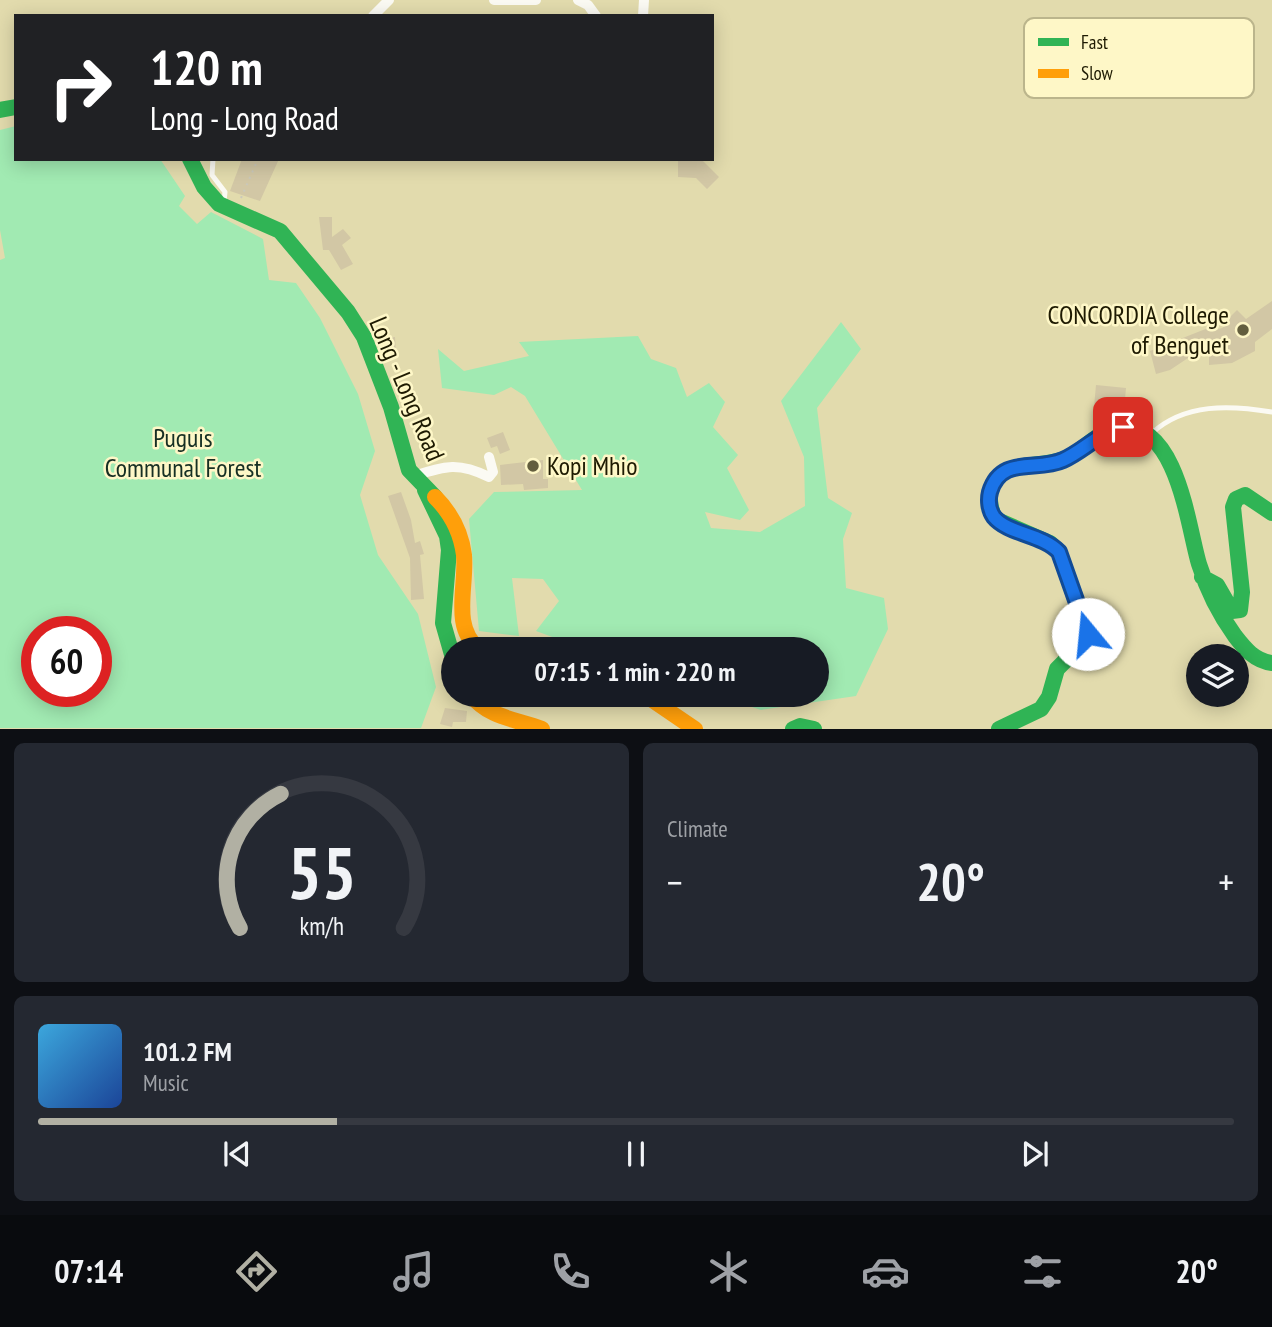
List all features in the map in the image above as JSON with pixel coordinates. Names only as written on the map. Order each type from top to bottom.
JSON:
[{"type":"main road","name":"Long - Long Road","points":[[191,161],[204,187],[229,208],[279,231],[348,312],[363,337],[391,407],[402,453],[419,482],[448,512],[460,536],[464,556],[463,627],[468,637]]},
{"type":"main road","points":[[999,729],[1024,720],[1048,701],[1059,665],[1084,645],[1088,634],[1059,552],[1050,543],[995,519],[988,498],[992,486],[1000,473],[1008,469],[1058,462],[1077,453],[1095,438],[1123,427],[1139,429],[1149,435],[1178,479],[1202,577],[1226,626],[1257,660],[1272,663]]},
{"type":"main road","points":[[419,482],[447,536],[449,550],[443,623],[447,637]]},
{"type":"main road","points":[[1202,577],[1217,585],[1232,611],[1240,610],[1242,593],[1233,507],[1239,495],[1245,495],[1272,513]]},
{"type":"main road","points":[[482,707],[511,724],[542,729]]},
{"type":"main road","points":[[663,707],[695,729]]},
{"type":"main road","points":[[793,729],[800,726],[814,729]]},
{"type":"street","points":[[375,14],[389,0]]},
{"type":"street","points":[[494,0],[536,0]]},
{"type":"street","points":[[578,0],[588,5],[595,14]]},
{"type":"street","points":[[419,482],[440,468],[466,466],[489,477],[493,472],[489,457]]},
{"type":"lane","points":[[213,161],[212,175],[225,192],[229,208]]},
{"type":"lane","points":[[1149,435],[1170,420],[1196,411],[1226,407],[1272,412]]},
{"type":"path","points":[[229,208],[257,161]]},
{"type":"green space","name":"Puguis Communal Forest","points":[[14,126],[14,161],[161,161],[185,196],[179,206],[197,224],[211,212],[263,239],[269,280],[296,283],[320,318],[358,394],[375,451],[360,495],[378,555],[418,614],[436,687],[421,728],[0,728],[0,260],[5,258],[0,230],[0,130]]},
{"type":"green space","points":[[841,322],[861,349],[817,408],[828,498],[852,513],[843,539],[846,588],[884,598],[888,629],[856,696],[829,700],[829,637],[552,637],[536,631],[559,601],[543,579],[512,578],[519,636],[479,631],[469,519],[494,492],[582,490],[525,396],[511,387],[494,395],[442,388],[438,349],[464,371],[529,356],[519,342],[638,336],[651,359],[676,368],[687,397],[709,383],[725,402],[713,427],[738,455],[727,468],[749,510],[740,520],[705,512],[711,528],[760,532],[805,506],[804,457],[781,401]]},
{"type":"green space","points":[[752,707],[781,707],[761,710]]},
{"type":"building","points":[[241,161],[278,161],[260,201],[230,191]]},
{"type":"building","points":[[678,161],[703,161],[719,177],[707,189],[696,178],[678,177]]},
{"type":"building","points":[[319,217],[332,217],[332,237],[343,229],[351,238],[342,245],[353,264],[341,270],[329,250],[323,250]]},
{"type":"building","name":"CONCORDIA College of Benguet","points":[[1272,301],[1272,329],[1255,342],[1255,351],[1232,363],[1209,365],[1209,355],[1191,356],[1170,370],[1156,374],[1150,351],[1208,328],[1212,331],[1222,328],[1237,310],[1246,319]]},
{"type":"building","points":[[395,337],[396,354],[383,355],[380,339]]},
{"type":"building","points":[[1096,385],[1126,388],[1124,410],[1094,407]]},
{"type":"building","points":[[503,432],[510,450],[500,454],[497,446],[491,448],[487,438]]},
{"type":"building","points":[[543,460],[543,479],[548,479],[548,488],[524,490],[523,484],[501,485],[500,465]]},
{"type":"building","points":[[401,492],[411,520],[415,543],[420,541],[424,554],[420,555],[424,599],[411,600],[410,558],[388,496]]},
{"type":"building","points":[[445,708],[467,711],[466,722],[453,722],[452,727],[440,724]]},
{"type":"traffic: fast","points":[[0,110],[14,107]]},
{"type":"traffic: fast","points":[[191,161],[204,187],[219,204],[280,231],[348,312],[364,337],[391,407],[409,470],[435,497]]},
{"type":"traffic: fast","points":[[999,729],[1041,709],[1049,697],[1057,669],[1082,644],[1088,634],[1059,552],[1050,543],[995,519],[990,505],[992,486],[1007,470],[1064,459],[1116,428],[1125,427],[1143,432],[1157,444],[1169,461],[1185,505],[1199,564],[1214,602],[1229,628],[1247,650],[1260,660],[1272,663]]},
{"type":"traffic: fast","points":[[425,490],[447,536],[449,550],[443,623],[447,637]]},
{"type":"traffic: fast","points":[[1202,577],[1217,585],[1232,611],[1240,610],[1242,592],[1233,507],[1236,499],[1245,495],[1272,513]]},
{"type":"traffic: fast","points":[[793,729],[800,726],[814,729]]},
{"type":"traffic: slow","points":[[435,497],[450,516],[460,538],[464,555],[463,618],[469,637]]},
{"type":"traffic: slow","points":[[483,707],[504,717],[542,729]]},
{"type":"traffic: slow","points":[[663,707],[695,729]]},
{"type":"place","name":"CONCORDIA College of Benguet","points":[[1243,330]]},
{"type":"place","name":"Kopi Mhio","points":[[533,466]]},
{"type":"route","points":[[1088,634],[1059,552],[1050,543],[995,519],[988,498],[1000,473],[1016,466],[1058,462],[1077,453],[1095,438],[1123,427]]}]
